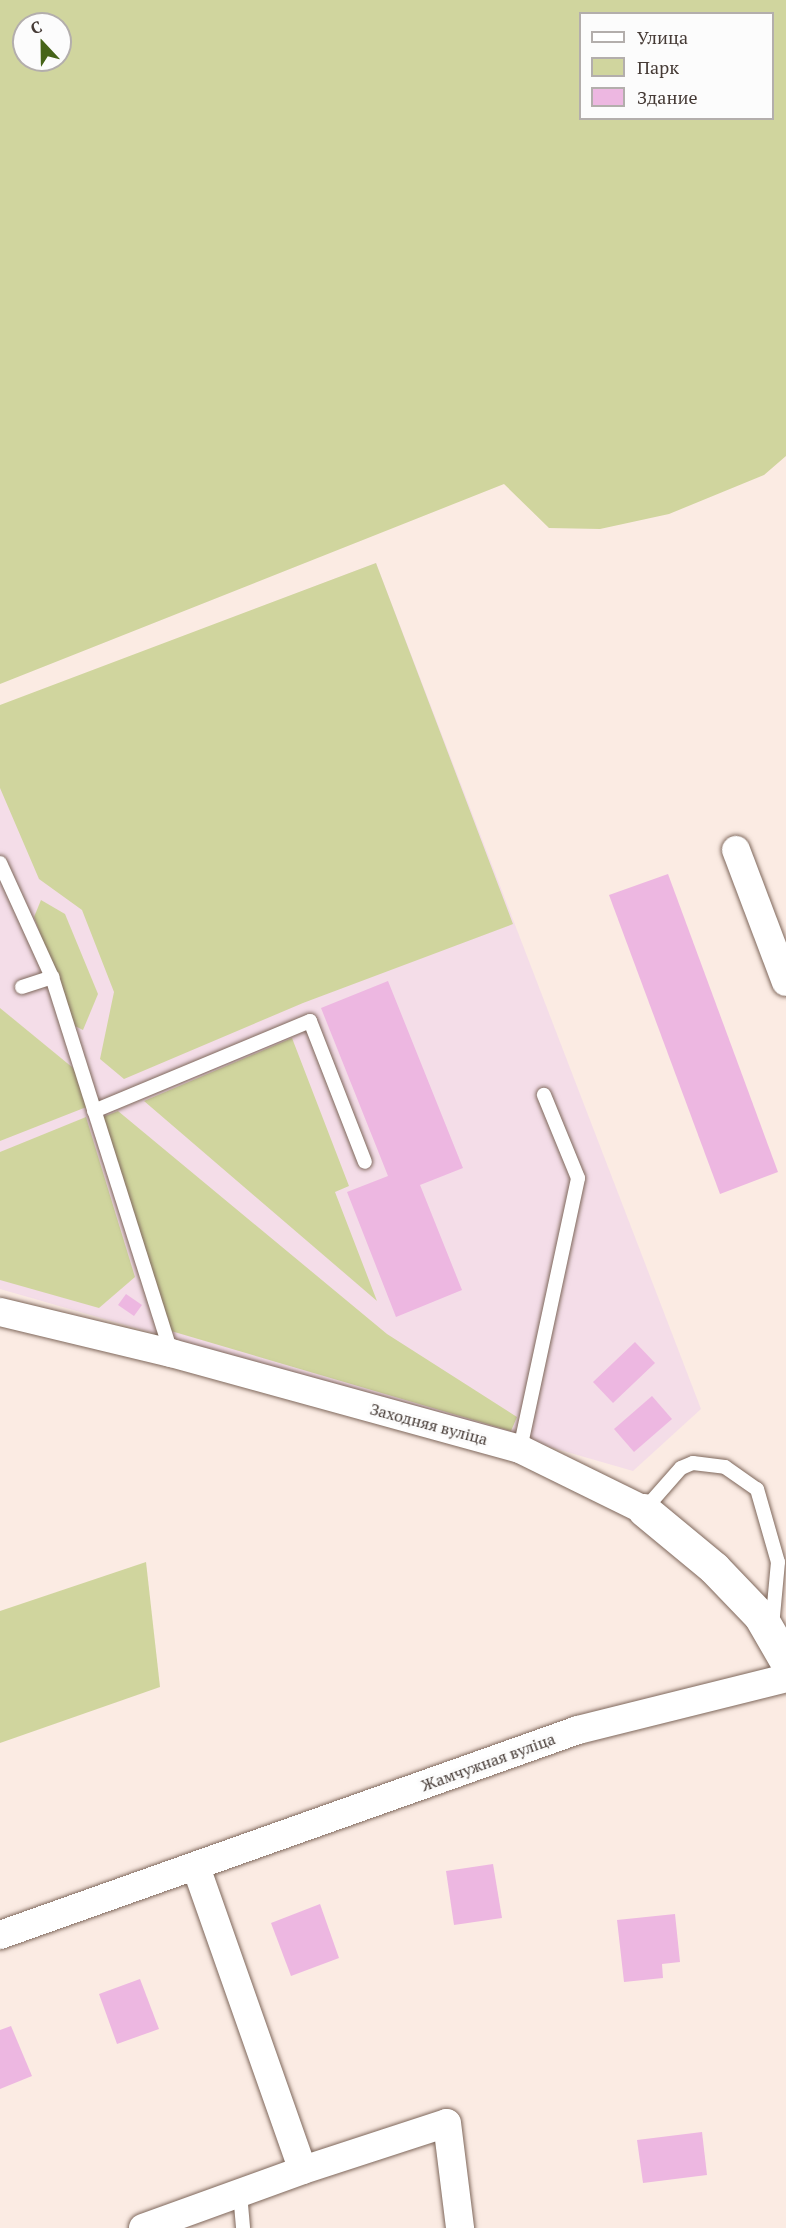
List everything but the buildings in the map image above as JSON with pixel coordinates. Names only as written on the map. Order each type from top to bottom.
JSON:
[{"type":"street","points":[[736,850],[786,982]]},
{"type":"street","name":"Заходняя вуліца","points":[[0,1312],[171,1353],[520,1449],[644,1510],[714,1568],[771,1629],[786,1661]]},
{"type":"street","name":"Жамчужная вуліца","points":[[0,1935],[578,1730],[786,1678]]},
{"type":"street","points":[[196,1867],[303,2170]]},
{"type":"street","points":[[143,2228],[303,2170],[447,2123],[459,2228]]},
{"type":"lane","points":[[0,863],[52,977],[171,1353]]},
{"type":"lane","points":[[22,987],[52,977]]},
{"type":"lane","points":[[94,1111],[310,1021],[365,1162]]},
{"type":"lane","points":[[520,1449],[578,1178],[544,1095]]},
{"type":"lane","points":[[644,1510],[681,1468],[693,1462],[725,1467],[757,1489],[772,1528],[778,1562],[771,1629]]},
{"type":"lane","points":[[240,2193],[243,2228]]},
{"type":"shaded area","points":[[376,563],[701,1409],[633,1471],[0,1289],[0,706]]},
{"type":"green space","points":[[0,0],[786,0],[786,456],[764,475],[669,514],[600,529],[549,528],[504,484],[0,684]]},
{"type":"green space","points":[[376,563],[513,924],[303,1003],[124,1079],[100,1059],[114,992],[82,910],[39,879],[0,788],[0,705]]},
{"type":"green space","points":[[41,900],[65,914],[98,994],[83,1030],[75,1026],[34,917]]},
{"type":"green space","points":[[0,1008],[78,1072],[89,1106],[0,1141]]},
{"type":"green space","points":[[292,1038],[349,1186],[335,1192],[377,1301],[144,1101]]},
{"type":"green space","points":[[118,1111],[387,1334],[517,1417],[511,1431],[171,1331],[103,1117]]},
{"type":"green space","points":[[86,1117],[135,1277],[99,1308],[0,1280],[0,1152]]},
{"type":"green space","points":[[146,1562],[160,1687],[0,1743],[0,1611]]}]
